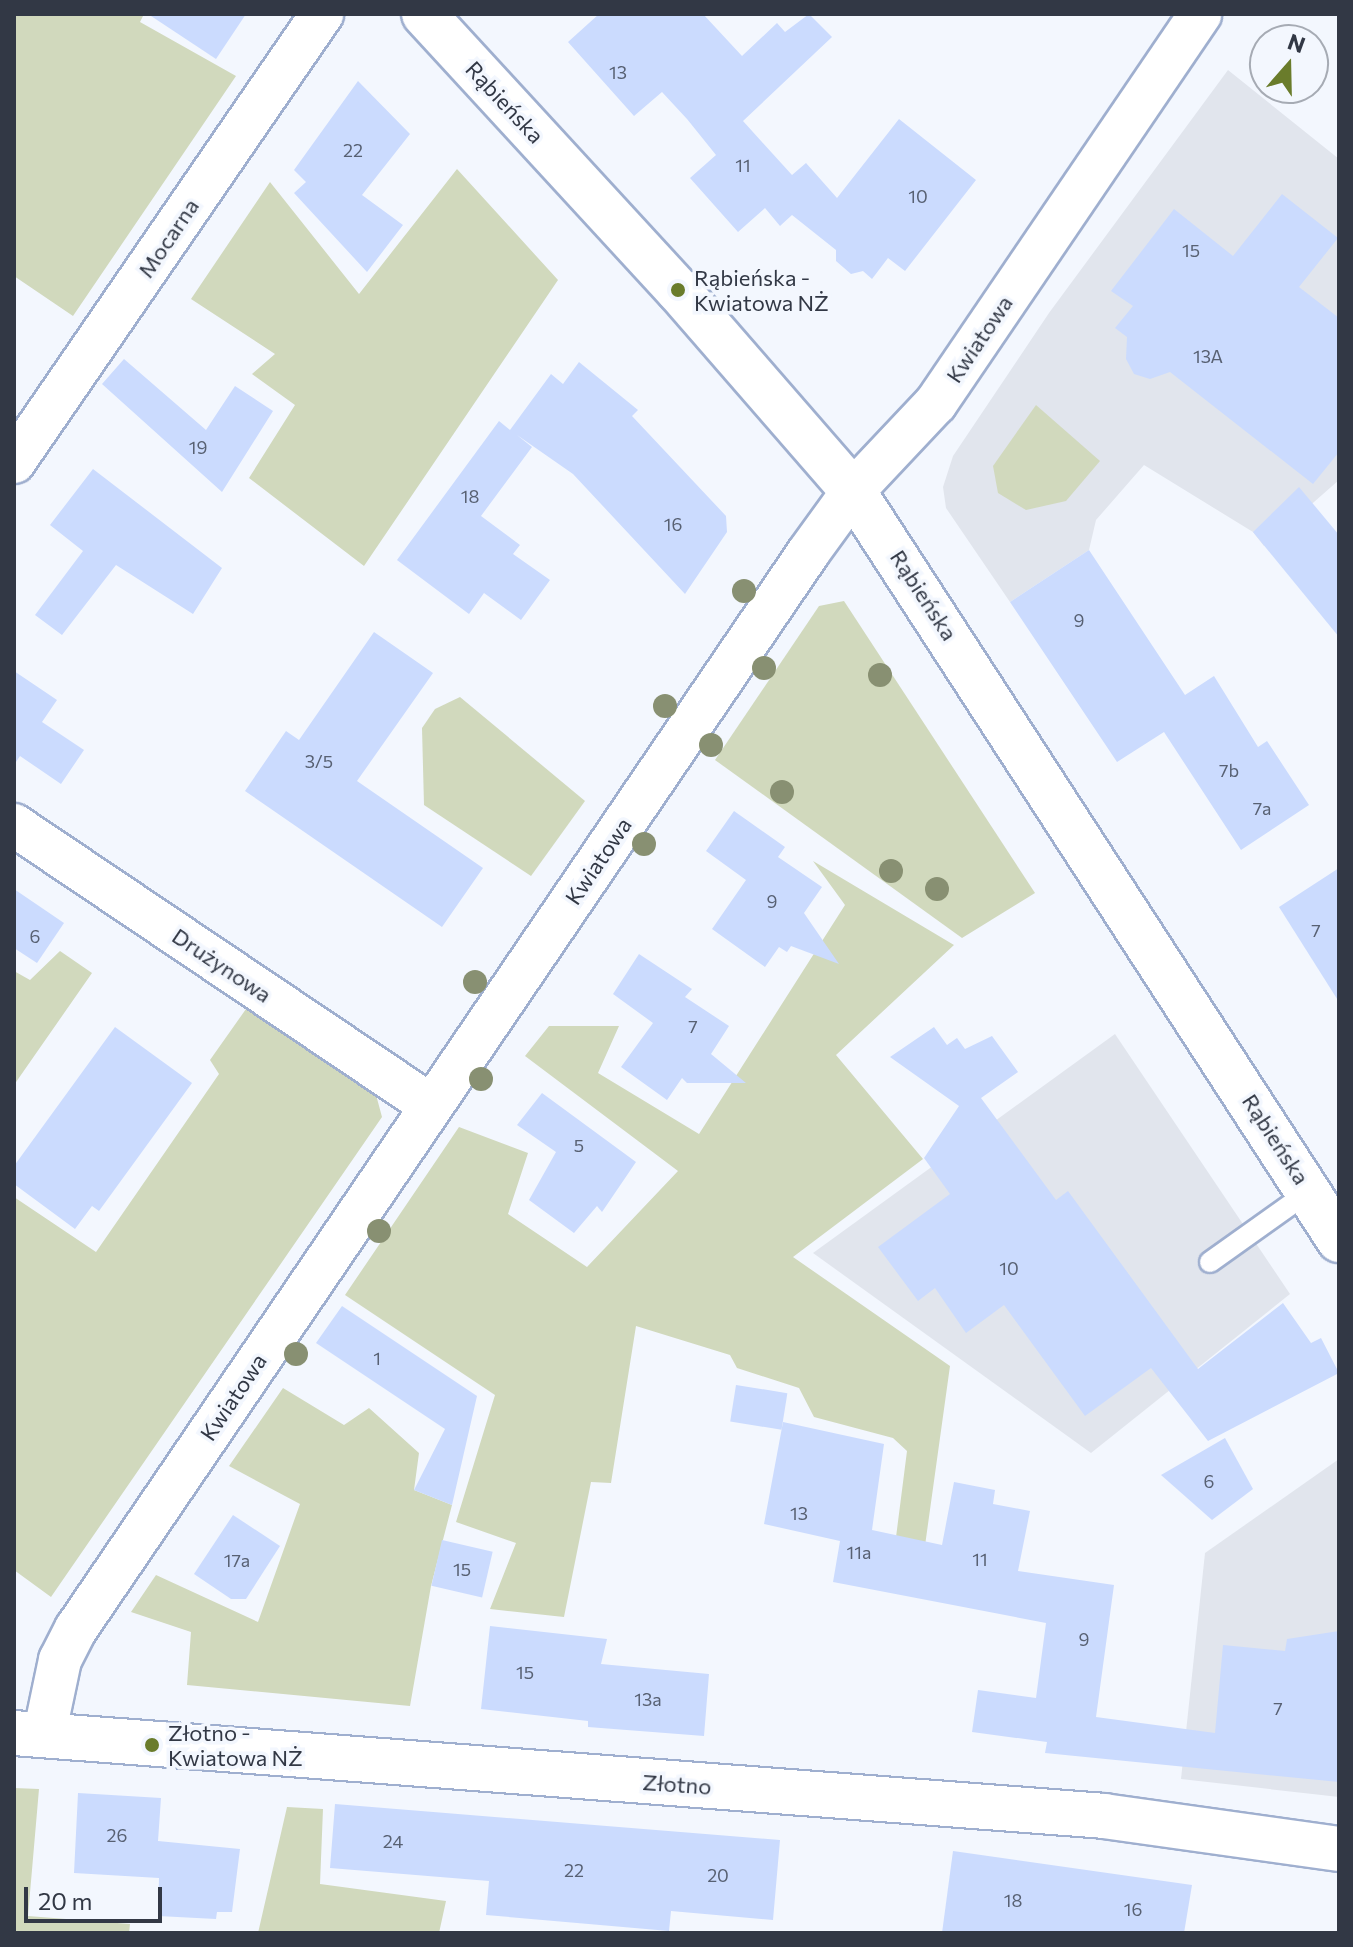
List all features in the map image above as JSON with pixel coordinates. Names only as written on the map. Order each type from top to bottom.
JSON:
[{"type":"main road","name":"Rąbieńska","points":[[424,14],[678,290],[853,491],[1339,1240]]},
{"type":"main road","name":"Złotno","points":[[29,1734],[1104,1816],[1339,1849]]},
{"type":"street","name":"Mocarna","points":[[14,462],[322,14]]},
{"type":"street","name":"Kwiatowa","points":[[29,1734],[76,1629],[430,1105],[853,491],[936,403],[1200,14]]},
{"type":"street","name":"Drużynowa","points":[[14,825],[430,1105]]},
{"type":"lane","points":[[1210,1262],[1310,1191]]},
{"type":"shaded area","points":[[1228,70],[1249,87],[1249,104],[1270,104],[1339,159],[1339,480],[1264,546],[1253,532],[1144,465],[1096,520],[1089,550],[1010,602],[946,508],[943,487],[953,456],[1049,313]]},
{"type":"shaded area","points":[[1115,1034],[1290,1294],[1091,1453],[813,1253]]},
{"type":"shaded area","points":[[1339,1459],[1339,1797],[1181,1779],[1205,1553]]},
{"type":"green space","points":[[14,14],[144,14],[140,22],[236,76],[73,316],[14,276]]},
{"type":"green space","points":[[457,169],[558,280],[364,566],[249,478],[295,405],[252,374],[275,354],[191,299],[270,182],[359,294]]},
{"type":"green space","points":[[1036,405],[1100,461],[1066,501],[1026,510],[998,493],[993,466]]},
{"type":"green space","points":[[844,601],[1035,893],[962,938],[715,760],[819,606]]},
{"type":"green space","points":[[460,697],[585,801],[531,876],[424,805],[422,728],[435,709]]},
{"type":"green space","points":[[813,861],[954,945],[836,1055],[923,1159],[793,1257],[950,1366],[918,1596],[889,1592],[907,1451],[893,1438],[814,1417],[799,1388],[737,1368],[730,1355],[636,1326],[611,1483],[591,1482],[564,1617],[490,1609],[516,1543],[456,1522],[495,1395],[345,1295],[459,1127],[528,1153],[508,1214],[587,1267],[678,1171],[525,1056],[549,1026],[619,1026],[598,1073],[699,1134],[845,905]]},
{"type":"green space","points":[[60,951],[92,973],[14,1085],[14,971],[30,980]]},
{"type":"green space","points":[[246,1009],[375,1091],[382,1117],[51,1597],[14,1570],[14,1197],[96,1252],[219,1074],[210,1060]]},
{"type":"green space","points":[[283,1388],[344,1425],[369,1408],[419,1453],[414,1490],[452,1505],[431,1586],[410,1706],[187,1685],[191,1632],[131,1612],[156,1575],[258,1622],[300,1504],[229,1466]]},
{"type":"green space","points":[[14,1788],[39,1789],[28,1916],[130,1924],[129,1933],[14,1933]]},
{"type":"green space","points":[[287,1807],[323,1809],[320,1884],[446,1901],[439,1933],[258,1933]]},
{"type":"building","points":[[148,14],[246,14],[216,59]]},
{"type":"building","points":[[599,14],[703,14],[742,56],[777,23],[785,32],[809,14],[832,37],[743,121],[792,175],[806,163],[837,198],[899,119],[976,180],[905,271],[888,258],[872,279],[863,271],[851,274],[836,261],[836,250],[792,215],[780,226],[765,208],[738,232],[690,178],[716,155],[687,119],[662,92],[634,116],[568,42]]},
{"type":"building","points":[[358,81],[410,134],[362,195],[403,225],[367,272],[294,193],[306,182],[294,170]]},
{"type":"building","points":[[1282,194],[1338,238],[1299,287],[1339,318],[1339,452],[1313,484],[1170,372],[1150,379],[1134,374],[1126,359],[1127,337],[1115,328],[1133,306],[1111,291],[1174,209],[1233,256]]},
{"type":"building","points":[[124,359],[206,430],[235,386],[273,411],[222,492],[102,384]]},
{"type":"building","points":[[579,362],[638,410],[632,416],[726,516],[727,532],[685,594],[573,474],[517,435],[532,447],[481,516],[520,545],[513,554],[550,580],[521,620],[484,593],[469,614],[397,560],[499,421],[510,430],[551,374],[563,384]]},
{"type":"building","points":[[93,469],[222,568],[193,614],[116,565],[62,635],[35,615],[83,551],[50,525]]},
{"type":"building","points":[[1299,487],[1339,535],[1339,637],[1253,532]]},
{"type":"building","points":[[1089,550],[1185,695],[1214,676],[1258,747],[1267,741],[1309,805],[1241,850],[1164,732],[1117,762],[1010,602]]},
{"type":"building","points":[[374,632],[433,673],[357,781],[483,868],[442,927],[245,791],[286,731],[299,740]]},
{"type":"building","points":[[14,671],[57,700],[42,722],[84,750],[61,784],[20,756],[14,765]]},
{"type":"building","points":[[734,811],[785,847],[778,857],[822,887],[804,913],[839,964],[791,946],[787,952],[779,947],[765,967],[712,929],[746,880],[706,851]]},
{"type":"building","points":[[1339,868],[1339,1002],[1279,907]]},
{"type":"building","points":[[14,889],[64,923],[37,963],[14,948]]},
{"type":"building","points":[[639,954],[692,989],[685,997],[729,1026],[711,1054],[746,1083],[687,1083],[682,1078],[667,1100],[621,1067],[653,1023],[613,994]]},
{"type":"building","points":[[115,1027],[192,1083],[99,1211],[92,1206],[75,1229],[14,1184],[14,1166]]},
{"type":"building","points":[[934,1027],[947,1045],[957,1038],[965,1049],[992,1036],[1018,1072],[981,1098],[1056,1200],[1068,1191],[1198,1369],[1283,1303],[1311,1343],[1321,1338],[1339,1373],[1208,1441],[1151,1368],[1085,1416],[1004,1305],[966,1333],[935,1288],[918,1301],[878,1247],[950,1194],[924,1158],[959,1106],[890,1057]]},
{"type":"building","points":[[542,1093],[636,1162],[602,1212],[597,1206],[574,1233],[529,1200],[556,1152],[517,1125]]},
{"type":"building","points":[[342,1306],[477,1396],[452,1505],[414,1490],[445,1429],[316,1343]]},
{"type":"building","points":[[736,1385],[787,1393],[782,1430],[730,1422]]},
{"type":"building","points":[[783,1422],[884,1444],[872,1530],[942,1545],[954,1482],[995,1490],[993,1504],[1030,1511],[1018,1571],[1114,1585],[1096,1717],[1215,1733],[1223,1645],[1285,1651],[1287,1639],[1339,1631],[1339,1782],[1045,1753],[1047,1742],[972,1732],[978,1690],[1036,1698],[1046,1623],[833,1582],[840,1541],[764,1524]]},
{"type":"building","points":[[1225,1438],[1253,1489],[1212,1520],[1161,1475]]},
{"type":"building","points":[[233,1515],[280,1546],[246,1599],[231,1599],[194,1574]]},
{"type":"building","points":[[442,1540],[493,1552],[482,1597],[431,1586]]},
{"type":"building","points":[[490,1626],[607,1639],[601,1664],[709,1674],[704,1736],[588,1727],[588,1721],[481,1709]]},
{"type":"building","points":[[78,1793],[161,1798],[158,1841],[240,1849],[232,1912],[217,1912],[216,1919],[158,1916],[159,1878],[74,1873]]},
{"type":"building","points":[[335,1804],[780,1840],[773,1920],[671,1911],[669,1931],[486,1915],[489,1881],[330,1868]]},
{"type":"building","points":[[953,1851],[1192,1885],[1184,1933],[942,1933]]},
{"type":"place","name":"Rąbieńska - Kwiatowa NŻ","points":[[678,290]]},
{"type":"place","name":"Złotno - Kwiatowa NŻ","points":[[152,1745]]}]
